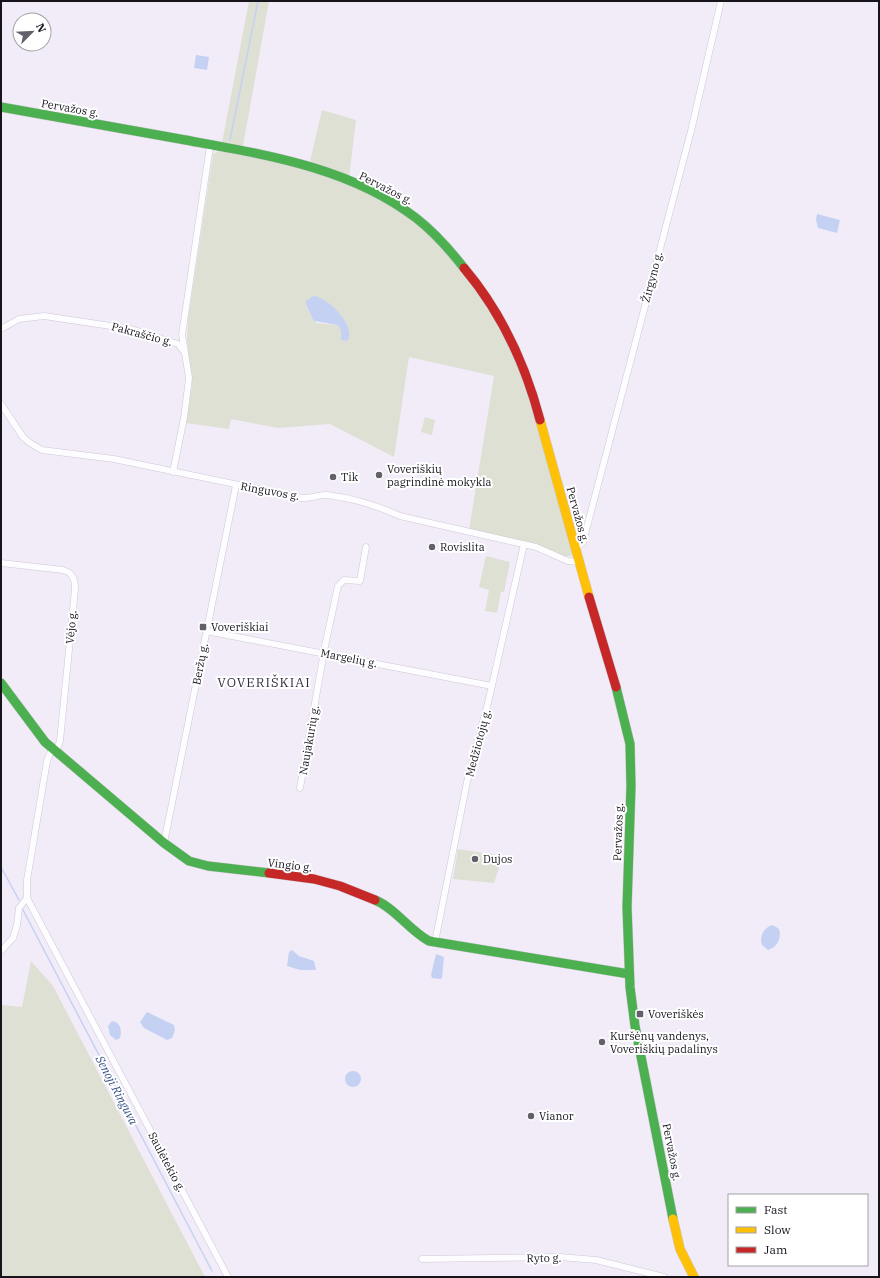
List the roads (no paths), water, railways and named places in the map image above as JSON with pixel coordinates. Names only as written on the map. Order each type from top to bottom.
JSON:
[{"type":"main road","name":"Pervažos g.","points":[[1,107],[279,158],[308,165],[324,171],[396,204],[421,222],[451,251],[493,303],[516,346],[533,394],[578,562],[621,704],[630,744],[632,772],[627,907],[629,974],[635,1026],[675,1230],[680,1248],[694,1277]]},
{"type":"main road","name":"Vingio g.","points":[[1,683],[36,732],[54,750],[164,843],[189,861],[208,866],[314,879],[358,892],[378,901],[390,909],[416,934],[435,942],[629,974]]},
{"type":"street","name":"Žirgyno g.","points":[[575,548],[583,542],[691,131],[721,1]]},
{"type":"street","points":[[185,352],[182,335],[210,146]]},
{"type":"street","name":"Pakraščio g.","points":[[1,329],[19,319],[44,316],[131,329],[172,341],[185,352],[189,369],[189,389],[173,472]]},
{"type":"street","points":[[172,341],[182,335]]},
{"type":"street","name":"Ringuvos g.","points":[[1,404],[23,437],[42,450],[108,458],[302,498],[332,496],[382,508],[400,516],[524,544],[547,551],[568,560],[578,562]]},
{"type":"street","name":"Beržų g.","points":[[164,843],[236,485]]},
{"type":"street","name":"Medžiotojų g.","points":[[435,942],[468,782],[492,686],[524,544]]},
{"type":"street","name":"Naujakurių g.","points":[[300,788],[338,586],[344,580],[360,581],[366,548]]},
{"type":"street","name":"Vėjo g.","points":[[1,563],[68,571],[74,578],[75,589],[60,741],[47,761],[27,880],[27,898]]},
{"type":"street","name":"Margelių g.","points":[[206,631],[492,686]]},
{"type":"street","points":[[1,951],[13,938],[17,925],[18,908],[27,898]]},
{"type":"street","name":"Saulėtekio g.","points":[[27,898],[228,1277]]},
{"type":"street","name":"Ryto g.","points":[[422,1259],[583,1258],[664,1277]]},
{"type":"water","points":[[196,55],[209,57],[207,70],[194,68]]},
{"type":"water","points":[[817,214],[840,220],[837,233],[818,228],[816,220]]},
{"type":"water","points":[[313,296],[319,297],[326,301],[339,313],[348,328],[349,335],[347,341],[341,340],[341,331],[338,325],[314,321],[306,305],[306,301]]},
{"type":"water","points":[[773,925],[779,929],[780,936],[776,945],[768,950],[762,945],[761,938],[763,932]]},
{"type":"water","points":[[292,950],[299,956],[314,961],[316,970],[300,970],[287,966],[289,952]]},
{"type":"water","points":[[436,954],[444,957],[442,978],[440,979],[432,978],[431,975]]},
{"type":"water","points":[[147,1012],[174,1025],[175,1030],[172,1038],[167,1040],[144,1028],[140,1022]]},
{"type":"water","points":[[112,1021],[119,1025],[121,1030],[120,1038],[116,1040],[110,1035],[108,1026]]},
{"type":"water","points":[[353,1071],[360,1076],[361,1079],[356,1086],[353,1087],[346,1082],[345,1079],[350,1072]]},
{"type":"waterway","points":[[230,140],[258,1]]},
{"type":"waterway","name":"Senoji Ringuva","points":[[1,867],[19,900]]},
{"type":"waterway","name":"Senoji Ringuva","points":[[23,910],[212,1271]]},
{"type":"place","name":"Voveriškių pagrindinė mokykla","points":[[379,475]]},
{"type":"place","name":"Tik","points":[[333,477]]},
{"type":"place","name":"Rovislita","points":[[432,547]]},
{"type":"place","name":"Voveriškiai","points":[[203,627]]},
{"type":"place","name":"Dujos","points":[[475,859]]},
{"type":"place","name":"Voveriškės","points":[[640,1014]]},
{"type":"place","name":"Kuršėnų vandenys, Voveriškių padalinys","points":[[602,1042]]},
{"type":"place","name":"Vianor","points":[[531,1116]]},
{"type":"district","name":"VOVERIŠKIAI","points":[[264,682]]}]
